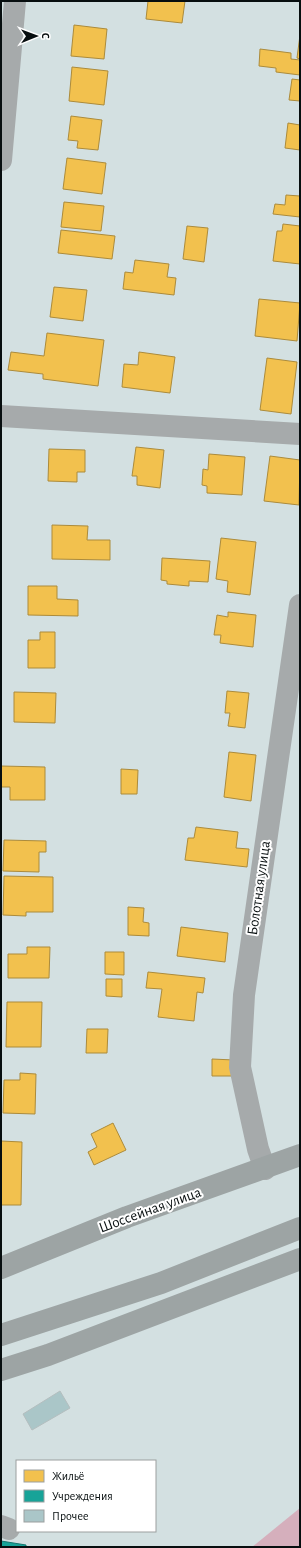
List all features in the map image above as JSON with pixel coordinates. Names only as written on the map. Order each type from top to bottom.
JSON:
[{"type":"main road","name":"Шоссейная улица","points":[[1,1268],[127,1217],[265,1169],[300,1155]]},
{"type":"main road","points":[[1,1335],[161,1283],[300,1228]]},
{"type":"main road","points":[[1,1370],[48,1355],[300,1259]]},
{"type":"street","points":[[1,160],[15,1]]},
{"type":"street","points":[[1,416],[300,434]]},
{"type":"street","name":"Болотная улица","points":[[265,1169],[258,1149],[240,1067],[244,995],[300,605]]},
{"type":"shaded area","points":[[300,1508],[300,1547],[252,1547]]},
{"type":"building: Жильё","points":[[148,1],[185,1],[182,23],[146,19]]},
{"type":"building: Жильё","points":[[74,25],[107,29],[104,59],[71,56]]},
{"type":"building: Жильё","points":[[300,35],[300,59],[297,58]]},
{"type":"building: Жильё","points":[[260,49],[291,53],[291,59],[300,60],[300,75],[276,72],[276,68],[259,66]]},
{"type":"building: Жильё","points":[[72,67],[108,71],[104,105],[69,101]]},
{"type":"building: Жильё","points":[[292,79],[300,80],[300,101],[289,100]]},
{"type":"building: Жильё","points":[[71,116],[102,120],[98,150],[77,148],[78,141],[68,140]]},
{"type":"building: Жильё","points":[[288,123],[300,125],[300,150],[285,148]]},
{"type":"building: Жильё","points":[[67,158],[106,163],[102,194],[63,189]]},
{"type":"building: Жильё","points":[[286,195],[300,196],[300,217],[273,214],[275,204],[285,205]]},
{"type":"building: Жильё","points":[[64,202],[104,206],[101,231],[61,227]]},
{"type":"building: Жильё","points":[[283,224],[300,226],[300,264],[273,261],[277,231],[282,231]]},
{"type":"building: Жильё","points":[[187,226],[208,228],[204,262],[183,259]]},
{"type":"building: Жильё","points":[[61,230],[115,236],[112,259],[58,253]]},
{"type":"building: Жильё","points":[[135,260],[169,264],[167,277],[176,278],[174,295],[123,289],[125,272],[133,273]]},
{"type":"building: Жильё","points":[[54,287],[87,290],[83,321],[50,317]]},
{"type":"building: Жильё","points":[[259,299],[300,303],[297,341],[255,336]]},
{"type":"building: Жильё","points":[[47,333],[104,340],[98,386],[43,379],[43,374],[8,370],[11,352],[44,356]]},
{"type":"building: Жильё","points":[[139,352],[175,357],[170,393],[122,387],[124,364],[138,365]]},
{"type":"building: Жильё","points":[[267,358],[297,362],[291,414],[260,410]]},
{"type":"building: Жильё","points":[[136,447],[164,450],[160,488],[137,485],[137,476],[132,476]]},
{"type":"building: Жильё","points":[[49,449],[85,450],[85,472],[77,472],[77,482],[48,481]]},
{"type":"building: Жильё","points":[[209,454],[245,457],[242,495],[207,493],[207,486],[202,485],[203,469],[208,470]]},
{"type":"building: Жильё","points":[[270,456],[300,460],[299,505],[264,501]]},
{"type":"building: Жильё","points":[[52,525],[88,526],[87,540],[110,540],[110,560],[52,559]]},
{"type":"building: Жильё","points":[[221,538],[256,542],[250,595],[227,592],[228,581],[216,579]]},
{"type":"building: Жильё","points":[[162,558],[210,561],[208,582],[189,581],[189,586],[167,584],[167,581],[161,580]]},
{"type":"building: Жильё","points":[[28,586],[57,586],[57,599],[78,600],[78,616],[28,615]]},
{"type":"building: Жильё","points":[[228,612],[256,615],[253,647],[220,643],[221,635],[214,635],[217,615],[228,617]]},
{"type":"building: Жильё","points":[[40,632],[55,632],[55,668],[28,668],[28,640],[40,640]]},
{"type":"building: Жильё","points":[[227,691],[249,693],[245,728],[228,726],[230,713],[225,713]]},
{"type":"building: Жильё","points":[[14,692],[56,693],[55,723],[14,722]]},
{"type":"building: Жильё","points":[[229,752],[256,755],[251,801],[224,797]]},
{"type":"building: Жильё","points":[[1,766],[45,767],[45,800],[10,800],[10,787],[1,787]]},
{"type":"building: Жильё","points":[[121,769],[138,770],[137,794],[121,794]]},
{"type":"building: Жильё","points":[[196,827],[238,832],[236,848],[249,849],[247,867],[185,860],[188,838],[194,838]]},
{"type":"building: Жильё","points":[[4,840],[46,841],[46,852],[39,852],[39,872],[3,871]]},
{"type":"building: Жильё","points":[[4,876],[53,877],[53,912],[26,912],[26,916],[3,915]]},
{"type":"building: Жильё","points":[[128,907],[144,908],[143,922],[149,923],[149,936],[128,935]]},
{"type":"building: Жильё","points":[[181,927],[228,933],[225,962],[177,956]]},
{"type":"building: Жильё","points":[[27,947],[50,947],[49,978],[8,978],[8,954],[27,954]]},
{"type":"building: Жильё","points":[[105,952],[124,952],[124,975],[105,974]]},
{"type":"building: Жильё","points":[[148,972],[205,978],[203,993],[197,992],[194,1021],[158,1017],[162,989],[146,988]]},
{"type":"building: Жильё","points":[[106,979],[122,979],[122,997],[106,996]]},
{"type":"building: Жильё","points":[[7,1002],[42,1002],[41,1047],[6,1047]]},
{"type":"building: Жильё","points":[[87,1029],[108,1029],[107,1053],[86,1053]]},
{"type":"building: Жильё","points":[[212,1059],[234,1060],[234,1076],[212,1076]]},
{"type":"building: Жильё","points":[[20,1073],[36,1074],[35,1114],[3,1113],[4,1080],[20,1080]]},
{"type":"building: Жильё","points":[[113,1123],[126,1150],[94,1165],[88,1152],[97,1147],[91,1134]]},
{"type":"building: Жильё","points":[[1,1141],[22,1142],[21,1205],[1,1205]]},
{"type":"building: Учреждения","points":[[1,1541],[26,1545],[26,1547],[1,1547]]},
{"type":"building: Прочее","points":[[60,1391],[70,1408],[32,1430],[23,1414]]}]
